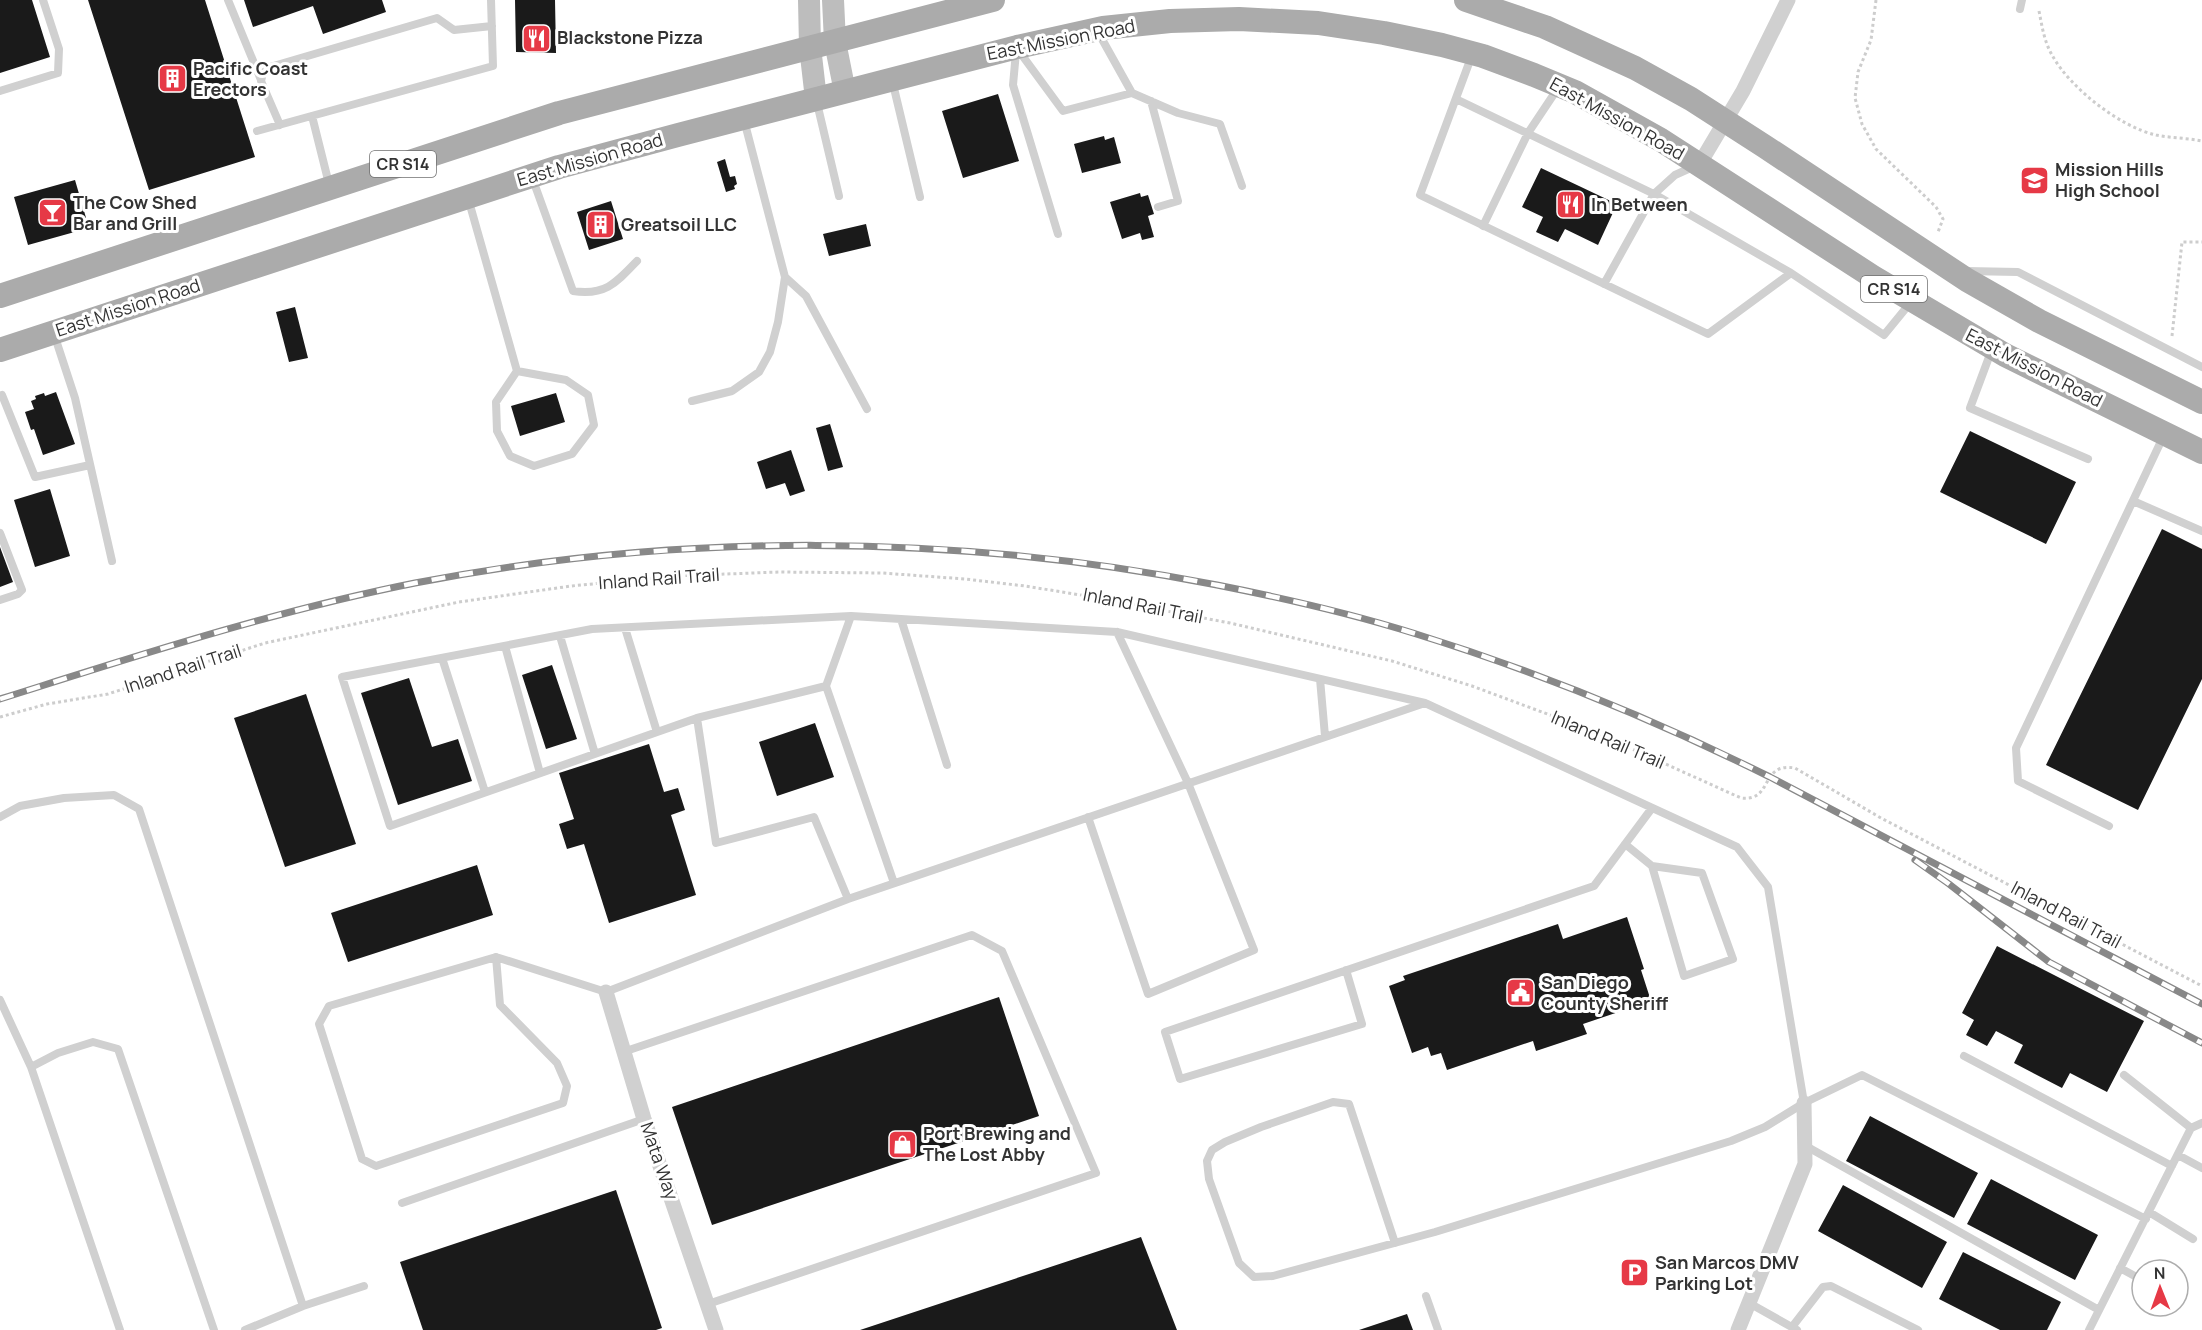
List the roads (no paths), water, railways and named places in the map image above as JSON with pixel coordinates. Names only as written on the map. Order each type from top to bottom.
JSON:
[{"type":"main road","points":[[809,0],[810,47],[816,99]]},
{"type":"main road","points":[[833,0],[835,42],[845,92]]},
{"type":"main road","name":"CR S14","points":[[0,296],[559,113],[993,0]]},
{"type":"main road","name":"CR S14","points":[[1466,0],[1584,43],[1635,68],[1725,122],[1952,271],[2039,321],[2202,402]]},
{"type":"main road","name":"East Mission Road","points":[[0,350],[570,164],[1017,47],[1097,30],[1170,21],[1239,19],[1307,23],[1384,33],[1472,53],[1559,85],[1661,140],[1912,301],[1992,348],[2202,452]]},
{"type":"street","points":[[1699,165],[1743,91],[1788,0]]},
{"type":"street","name":"Mata Way","points":[[606,992],[645,1119],[716,1330]]},
{"type":"street","points":[[1738,1330],[1805,1164],[1804,1103]]},
{"type":"lane","points":[[0,91],[58,73],[60,49],[43,0]]},
{"type":"lane","points":[[228,0],[280,125]]},
{"type":"lane","points":[[257,131],[493,66],[491,0]]},
{"type":"lane","points":[[2020,9],[2022,0]]},
{"type":"lane","points":[[261,81],[263,73],[270,67],[437,18],[454,30],[492,26]]},
{"type":"lane","points":[[1097,30],[1132,93]]},
{"type":"lane","points":[[1017,47],[1063,111],[1132,93],[1178,113],[1220,124],[1242,186]]},
{"type":"lane","points":[[1017,47],[1013,85],[1059,234]]},
{"type":"lane","points":[[1472,53],[1420,195],[1707,334],[1791,273]]},
{"type":"lane","points":[[892,79],[920,197]]},
{"type":"lane","points":[[1483,226],[1528,133],[1559,85]]},
{"type":"lane","points":[[816,99],[839,196]]},
{"type":"lane","points":[[1456,99],[1654,194],[1791,273],[1884,334],[1912,301]]},
{"type":"lane","points":[[1151,101],[1178,201],[1158,207]]},
{"type":"lane","points":[[312,116],[330,188]]},
{"type":"lane","points":[[692,401],[732,391],[759,372],[770,352],[778,322],[785,277],[743,118]]},
{"type":"lane","points":[[1604,285],[1654,194],[1675,175],[1699,165]]},
{"type":"lane","points":[[531,176],[573,291],[591,294],[617,282],[637,261]]},
{"type":"lane","points":[[468,197],[517,371],[496,402],[497,431],[510,456],[534,466],[572,454],[594,425],[588,395],[566,380],[517,371]]},
{"type":"lane","points":[[1952,271],[2018,272],[2202,367]]},
{"type":"lane","points":[[785,277],[806,296],[867,409]]},
{"type":"lane","points":[[53,333],[75,398],[112,561]]},
{"type":"lane","points":[[1992,348],[1970,408],[2088,459]]},
{"type":"lane","points":[[2,395],[35,477],[90,465]]},
{"type":"lane","points":[[2109,826],[2018,781],[2016,748],[2165,434]]},
{"type":"lane","points":[[2133,501],[2202,531]]},
{"type":"lane","points":[[0,533],[22,590],[18,594],[0,600]]},
{"type":"lane","points":[[851,616],[826,686],[894,883]]},
{"type":"lane","points":[[826,686],[697,718],[390,826],[342,677],[592,629],[851,616],[1117,632],[1425,703],[1737,847],[1768,887],[1804,1103]]},
{"type":"lane","points":[[901,619],[947,765]]},
{"type":"lane","points":[[625,628],[657,732]]},
{"type":"lane","points":[[1088,817],[1148,994],[1254,950],[1188,783],[1117,632]]},
{"type":"lane","points":[[560,636],[595,754]]},
{"type":"lane","points":[[505,646],[540,773]]},
{"type":"lane","points":[[442,658],[485,792]]},
{"type":"lane","points":[[1320,678],[1325,736]]},
{"type":"lane","points":[[496,957],[500,1005],[556,1063],[567,1086],[564,1103],[376,1166],[362,1159],[319,1024],[329,1006],[496,957],[606,992],[848,899],[1425,703]]},
{"type":"lane","points":[[697,718],[716,843],[814,816],[848,899]]},
{"type":"lane","points":[[0,817],[20,806],[64,798],[114,795],[139,809],[303,1306]]},
{"type":"lane","points":[[1346,970],[1362,1024],[1180,1079],[1165,1032],[1346,970],[1594,886],[1652,808]]},
{"type":"lane","points":[[1625,844],[1652,866],[1702,873],[1733,959],[1684,976],[1652,866]]},
{"type":"lane","points":[[626,1051],[972,935],[1002,951],[1096,1173],[708,1304]]},
{"type":"lane","points":[[0,1000],[31,1067],[120,1330]]},
{"type":"lane","points":[[31,1067],[58,1053],[93,1042],[118,1049],[214,1330]]},
{"type":"lane","points":[[1964,1056],[2172,1166]]},
{"type":"lane","points":[[1395,1243],[1349,1104],[1333,1102],[1261,1127],[1212,1150],[1207,1161],[1209,1179],[1239,1263],[1254,1277],[1273,1276],[1395,1243],[1731,1140],[1765,1126],[1804,1103],[1862,1075],[2193,1239]]},
{"type":"lane","points":[[2124,1075],[2191,1128]]},
{"type":"lane","points":[[402,1203],[645,1119]]},
{"type":"lane","points":[[2089,1330],[2191,1128],[2202,1123]]},
{"type":"lane","points":[[1804,1145],[2099,1310]]},
{"type":"lane","points":[[2178,1155],[2202,1168]]},
{"type":"lane","points":[[2120,1268],[2130,1273]]},
{"type":"lane","points":[[245,1330],[303,1306],[364,1286]]},
{"type":"lane","points":[[1749,1303],[1795,1329],[1823,1287],[1831,1286],[1918,1330]]},
{"type":"lane","points":[[1426,1296],[1438,1330]]},
{"type":"railway","points":[[0,699],[206,635],[362,594],[514,566],[615,554],[816,545],[917,548],[1017,556],[1118,568],[1217,585],[1316,606],[1413,633],[1550,680],[1639,716],[1770,777],[2202,1004]]},
{"type":"railway","points":[[1915,860],[2049,962],[2202,1043]]},
{"type":"place","name":"Blackstone Pizza","points":[[536,38]]},
{"type":"place","name":"Pacific Coast Erectors","points":[[172,79]]},
{"type":"place","name":"Mission Hills High School","points":[[2034,180]]},
{"type":"place","name":"In Between","points":[[1570,205]]},
{"type":"place","name":"The Cow Shed Bar and Grill","points":[[52,213]]},
{"type":"place","name":"Greatsoil LLC","points":[[600,225]]},
{"type":"place","name":"San Diego County Sheriff","points":[[1520,993]]},
{"type":"place","name":"Port Brewing and The Lost Abby","points":[[902,1144]]},
{"type":"place","name":"San Marcos DMV Parking Lot","points":[[1634,1273]]}]
